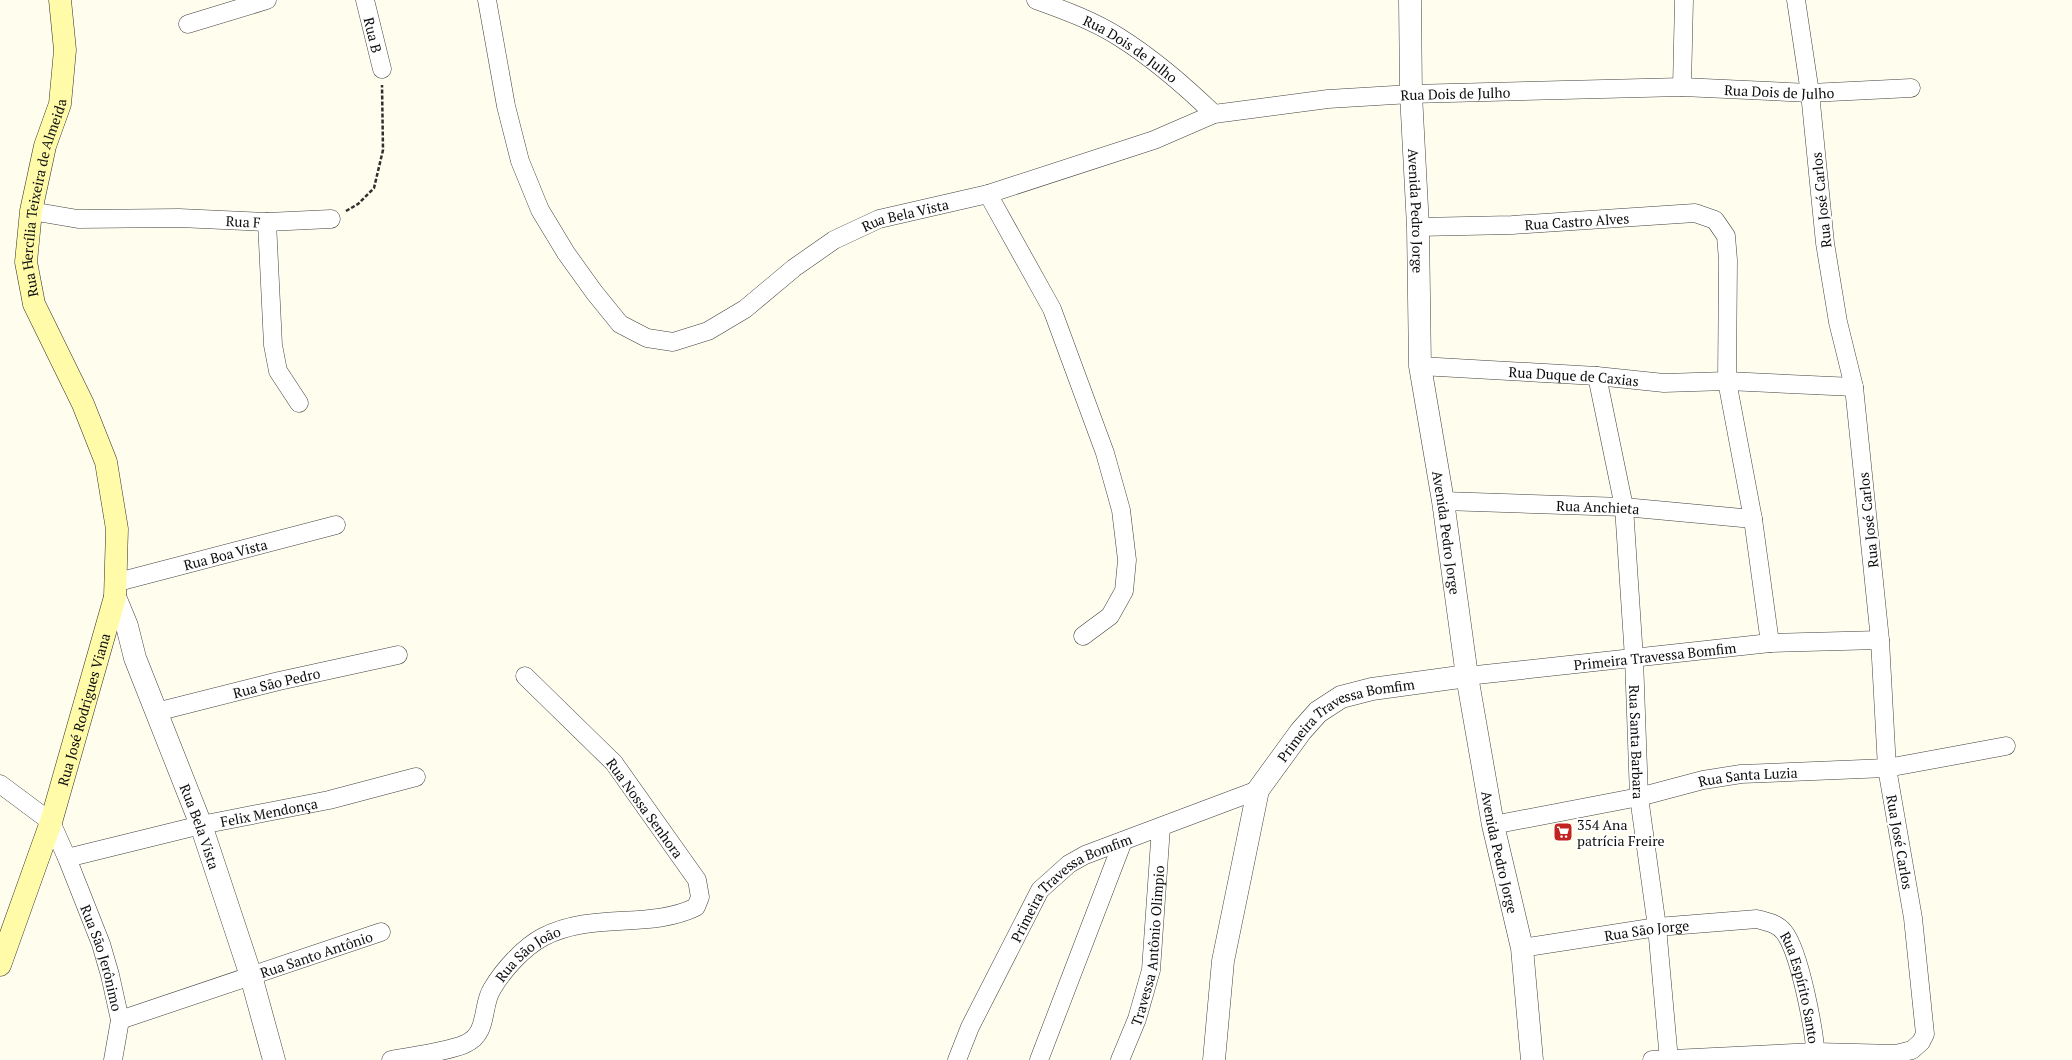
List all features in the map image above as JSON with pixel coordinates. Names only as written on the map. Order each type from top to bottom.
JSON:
[{"type":"main road","name":"Rua Hercília Teixeira de Almeida","points":[[60,0],[65,50],[60,104],[45,146],[31,210],[26,262],[34,304],[83,404],[106,462],[117,529],[115,590]]},
{"type":"main road","name":"Rua José Rodrigues Viana","points":[[0,965],[51,822],[115,590]]},
{"type":"street","points":[[188,24],[267,0]]},
{"type":"street","name":"Rua B","points":[[365,0],[382,69]]},
{"type":"street","name":"Rua Bela Vista","points":[[487,0],[505,99],[520,161],[540,210],[566,253],[594,292],[620,324],[647,338],[673,342],[708,331],[745,309],[794,268],[834,240],[879,219],[988,194],[1154,140],[1214,114]]},
{"type":"street","name":"Rua Dois de Julho","points":[[1036,0],[1073,14],[1118,36],[1183,85],[1214,114],[1328,99],[1411,94],[1682,88],[1810,93],[1910,88]]},
{"type":"street","name":"Avenida Pedro Jorge","points":[[1410,0],[1411,94],[1418,227],[1420,366],[1443,500],[1467,676],[1493,825],[1522,948],[1532,1060]]},
{"type":"street","points":[[1682,88],[1684,0]]},
{"type":"street","name":"Rua José Carlos","points":[[1796,0],[1810,93],[1825,243],[1838,322],[1854,387],[1880,640],[1887,768],[1913,918],[1925,1034],[1921,1042],[1912,1050],[1896,1054],[1816,1056]]},
{"type":"street","points":[[988,194],[1052,309],[1104,454],[1121,510],[1127,560],[1124,591],[1110,616],[1083,636]]},
{"type":"street","name":"Rua F","points":[[31,210],[78,219],[179,218],[267,222],[273,344],[278,371],[299,403]]},
{"type":"street","name":"Rua Castro Alves","points":[[1418,227],[1512,224],[1695,213],[1715,220],[1726,236],[1728,260],[1727,381]]},
{"type":"street","points":[[267,222],[331,219]]},
{"type":"street","name":"Rua Duque de Caxias","points":[[1420,366],[1597,376],[1664,382],[1727,381],[1854,387]]},
{"type":"street","name":"Rua Santa Barbara","points":[[1597,376],[1624,507],[1634,658],[1639,797],[1657,927],[1663,1059]]},
{"type":"street","points":[[1727,381],[1753,519],[1770,643]]},
{"type":"street","name":"Rua Anchieta","points":[[1443,500],[1624,507],[1753,519]]},
{"type":"street","name":"Rua Boa Vista","points":[[115,590],[336,525]]},
{"type":"street","name":"Rua Bela Vista","points":[[115,590],[127,626],[135,658],[201,825],[251,976],[274,1060]]},
{"type":"street","name":"Primeira Travessa Bomfim","points":[[957,1060],[970,1027],[1040,890],[1069,864],[1085,855],[1258,790],[1301,731],[1318,712],[1341,697],[1372,689],[1467,676],[1770,643],[1880,640]]},
{"type":"street","name":"Rua São Pedro","points":[[156,712],[279,681],[398,655]]},
{"type":"street","name":"Rua Nossa Senhora","points":[[525,676],[614,763],[697,880],[700,897]]},
{"type":"street","name":"Rua Santa Luzia","points":[[1493,825],[1639,797],[1703,780],[1741,774],[1887,768],[2006,746]]},
{"type":"street","name":"Felix Mendonça","points":[[68,858],[201,825],[329,800],[416,777]]},
{"type":"street","points":[[0,784],[51,822],[68,858]]},
{"type":"street","points":[[1214,1060],[1223,961],[1258,790]]},
{"type":"street","name":"Travessa Antônio Olimpio","points":[[1120,1060],[1137,1019],[1151,970],[1161,827]]},
{"type":"street","points":[[1039,1060],[1123,841]]},
{"type":"street","name":"Rua São Jerônimo","points":[[68,858],[101,944],[120,1020],[113,1060]]},
{"type":"street","name":"Rua São João","points":[[391,1060],[466,1044],[477,1034],[483,1024],[491,990],[522,953],[542,938],[580,923],[663,917],[684,913],[696,907],[700,897]]},
{"type":"street","name":"Rua São Jorge","points":[[1522,948],[1657,927],[1757,919],[1772,922]]},
{"type":"street","name":"Rua Espírito Santo","points":[[1772,922],[1783,931],[1792,944],[1813,1026],[1816,1056]]},
{"type":"street","name":"Rua Santo Antônio","points":[[120,1020],[381,932]]},
{"type":"street","points":[[1663,1059],[1816,1056]]},
{"type":"path","points":[[331,219],[358,204],[374,188],[383,150],[382,69]]},
{"type":"place","name":"354 Ana patrícia Freire","points":[[1563,832]]}]
